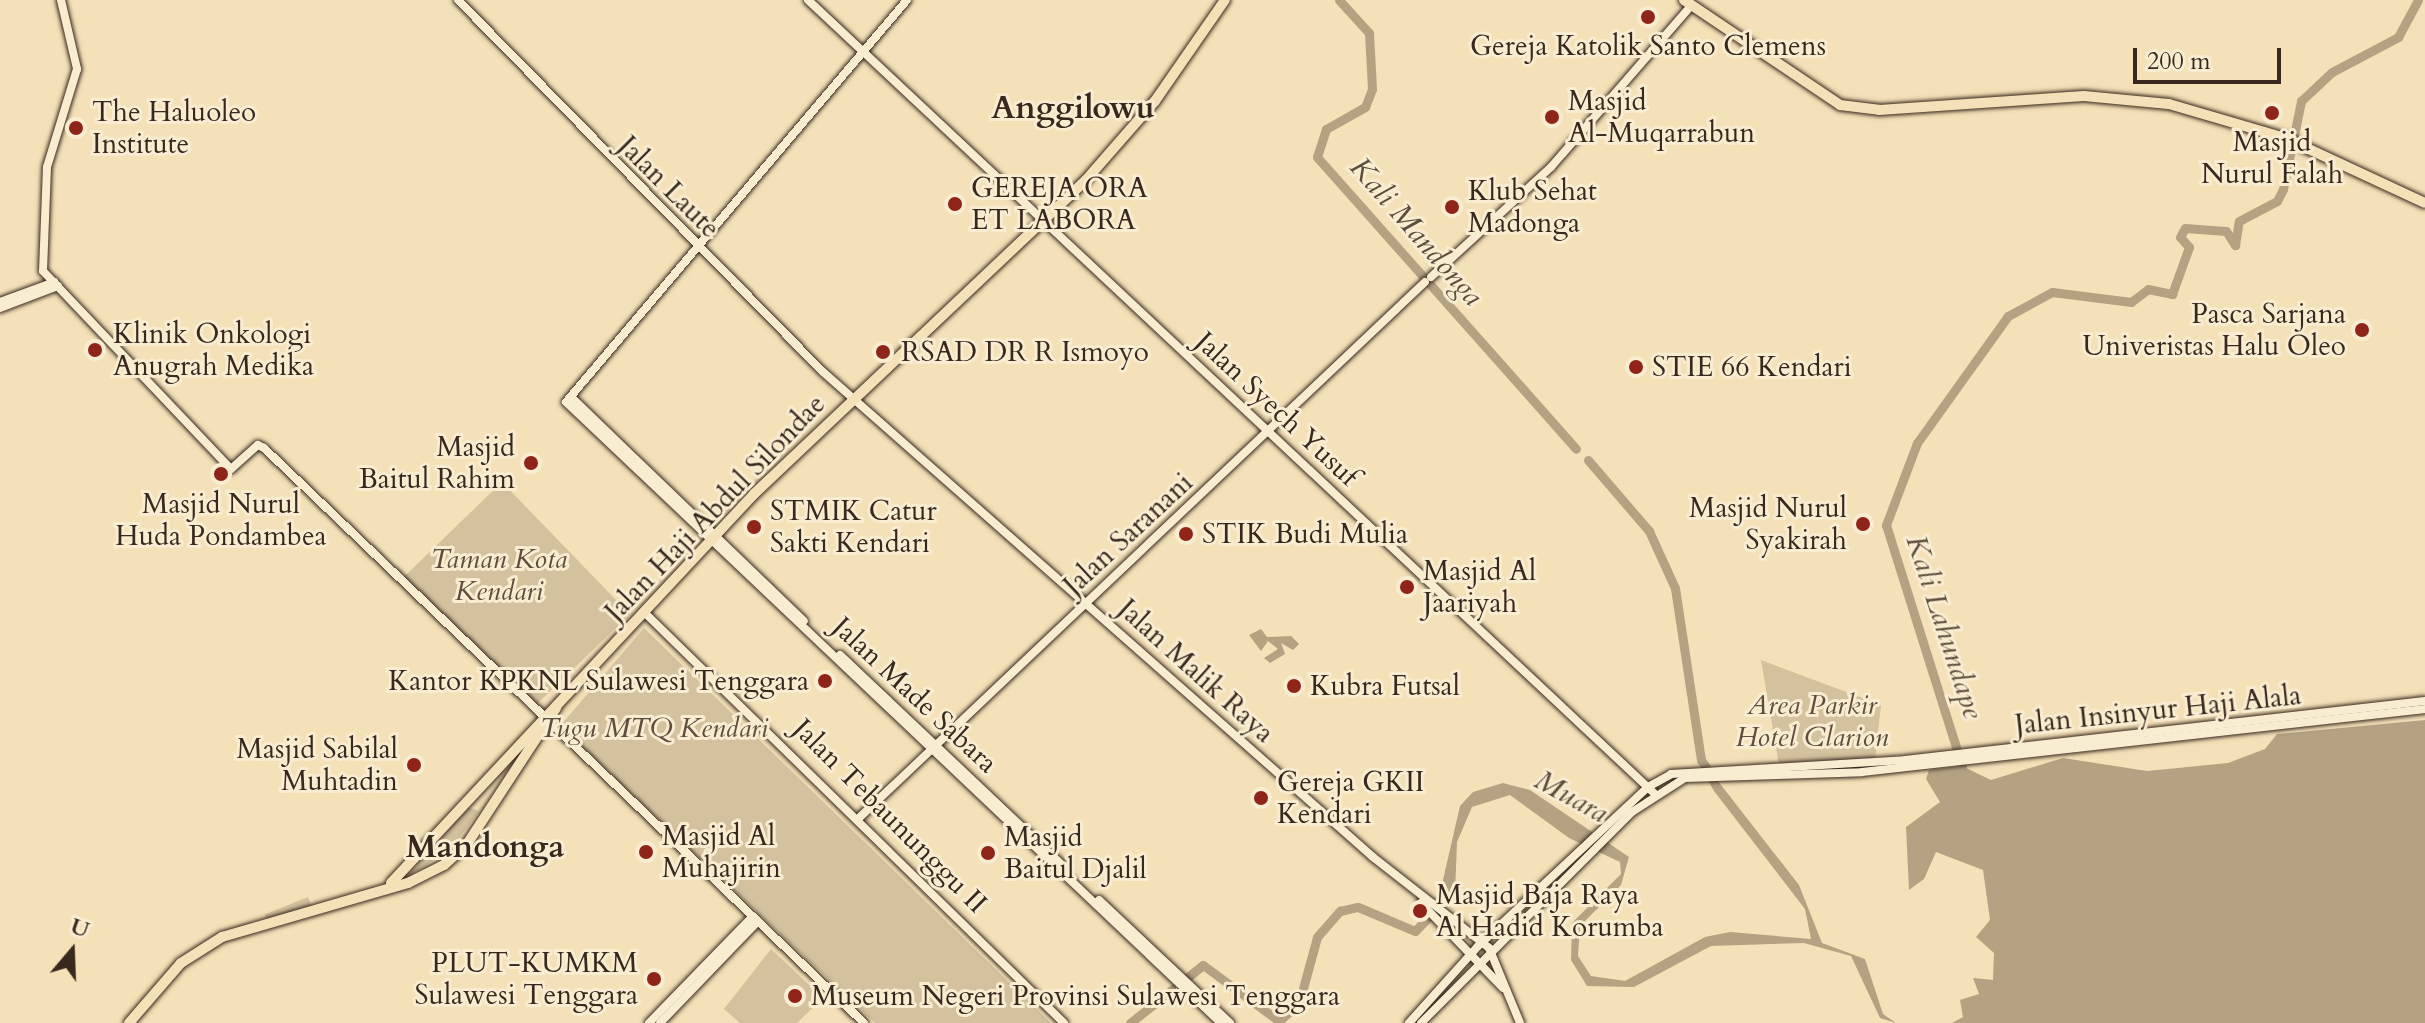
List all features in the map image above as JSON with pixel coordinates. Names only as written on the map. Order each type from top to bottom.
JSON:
[{"type":"highway","name":"Jalan Haji Abdul Silondae","points":[[546,721],[713,539],[854,400],[1044,222],[1139,122],[1225,0]]},
{"type":"highway","points":[[1687,3],[1810,90],[1848,107],[2117,97],[2194,109],[2290,140],[2425,203]]},
{"type":"highway","points":[[391,883],[546,721]]},
{"type":"highway","points":[[129,1023],[181,963],[222,937],[391,883],[408,883],[467,844],[546,721]]},
{"type":"highway","points":[[401,871],[408,883]]},
{"type":"street","points":[[61,0],[77,66],[46,173],[47,224],[39,260],[56,284],[234,470],[258,445],[264,448],[864,1023]]},
{"type":"street","name":"Jalan Laute","points":[[458,0],[698,248],[854,400]]},
{"type":"street","name":"Jalan Syech Yusuf","points":[[808,0],[1651,790]]},
{"type":"street","points":[[698,248],[907,0]]},
{"type":"street","name":"Jalan Saranani","points":[[860,817],[932,745],[1551,167],[1687,3]]},
{"type":"street","name":"Jalan Made Sabara","points":[[698,248],[569,400],[1048,855],[1230,1023]]},
{"type":"street","points":[[0,302],[56,284]]},
{"type":"street","points":[[0,308],[56,284]]},
{"type":"street","name":"Jalan Malik Raya","points":[[854,400],[1444,919]]},
{"type":"street","name":"Jalan Tebaununggu II","points":[[645,613],[860,817],[1064,1023]]},
{"type":"street","name":"Jalan Insinyur Haji Alala","points":[[2352,714],[2425,701]]},
{"type":"street","name":"Jalan Insinyur Haji Alala","points":[[1421,1023],[1493,955],[1585,855],[1651,790],[1698,772],[1970,757],[2342,715],[2425,709]]},
{"type":"street","name":"Jalan Insinyur Haji Alala","points":[[1409,1023],[1482,943],[1585,855]]},
{"type":"street","points":[[649,1023],[756,918]]},
{"type":"street","points":[[660,1023],[756,918]]},
{"type":"street","points":[[1444,919],[1482,943],[1493,955],[1520,1023]]},
{"type":"street","points":[[1444,919],[1470,956],[1504,989]]},
{"type":"street","name":"Jalan Made Sabara","points":[[1192,990],[1221,1023]]},
{"type":"green space","name":"Taman Kota Kendari","points":[[502,482],[630,614],[531,710],[403,577]]},
{"type":"green space","name":"Tugu MTQ Kendari","points":[[644,628],[1051,1023],[875,1023],[560,726]]},
{"type":"green space","name":"Area Parkir Hotel Clarion","points":[[1761,660],[1881,705],[1875,760],[1779,765]]},
{"type":"green space","points":[[467,807],[479,811],[451,849],[407,877]]},
{"type":"green space","points":[[308,897],[312,907],[269,925],[264,915]]},
{"type":"green space","points":[[771,949],[823,998],[797,1023],[740,1023],[724,1009]]},
{"type":"shaded area","points":[[1261,629],[1267,637],[1291,636],[1299,644],[1293,650],[1281,643],[1285,654],[1270,663],[1264,658],[1278,649],[1268,641],[1261,651],[1249,635]]},
{"type":"shaded area","points":[[2425,720],[2425,1023],[1952,1023],[1963,1017],[1960,1000],[1979,994],[1973,978],[1993,980],[1994,953],[1976,937],[1990,920],[1983,870],[1936,852],[1924,879],[1909,890],[1906,827],[1940,802],[1926,779],[1929,770],[1962,766],[1991,780],[2063,758],[2147,771],[2228,763],[2265,749],[2277,734]]},
{"type":"shaded area","name":"Muara","points":[[1714,776],[1799,885],[1822,943],[1865,959],[1883,1014],[1896,1023],[1880,1018],[1851,956],[1804,943],[1711,946],[1634,987],[1587,986],[1571,960],[1572,923],[1621,874],[1620,862],[1569,838],[1510,795],[1472,807],[1457,842],[1455,894],[1444,910],[1437,906],[1460,806],[1473,792],[1503,783],[1530,790],[1629,857],[1621,885],[1580,926],[1578,956],[1591,976],[1625,981],[1705,937],[1730,932],[1811,939],[1805,909],[1714,791],[1706,777]]},
{"type":"waterway","name":"Kali Mandonga","points":[[1339,0],[1369,33],[1372,89],[1365,107],[1326,129],[1317,157],[1576,449]]},
{"type":"waterway","name":"Kali Lahundape","points":[[1962,766],[1886,525],[1917,443],[2008,316],[2052,292],[2131,302],[2148,289],[2172,294],[2189,247],[2180,237],[2185,228],[2226,231],[2235,245],[2239,221],[2277,201],[2283,189],[2301,101],[2332,72],[2398,37],[2418,0]]},
{"type":"waterway","name":"Kali Mandonga","points":[[1588,460],[1649,531],[1675,588],[1701,760],[1712,776]]},
{"type":"waterway","name":"Muara","points":[[1130,1023],[1203,965],[1279,1021],[1299,1003],[1317,937],[1340,911],[1358,907],[1415,931],[1443,902]]},
{"type":"place","name":"Gereja Katolik Santo Clemens","points":[[1648,17]]},
{"type":"place","name":"Masjid Nurul Falah","points":[[2272,113]]},
{"type":"place","name":"Masjid Al-Muqarrabun","points":[[1552,117]]},
{"type":"place","name":"The Haluoleo Institute","points":[[76,128]]},
{"type":"place","name":"GEREJA ORA ET LABORA","points":[[955,204]]},
{"type":"place","name":"Klub Sehat Madonga","points":[[1452,207]]},
{"type":"place","name":"Pasca Sarjana Univeristas Halu Oleo","points":[[2362,330]]},
{"type":"place","name":"Klinik Onkologi Anugrah Medika","points":[[95,350]]},
{"type":"place","name":"RSAD DR R Ismoyo","points":[[883,352]]},
{"type":"place","name":"STIE 66 Kendari","points":[[1636,367]]},
{"type":"place","name":"Masjid Baitul Rahim","points":[[531,463]]},
{"type":"place","name":"Masjid Nurul Huda Pondambea","points":[[221,474]]},
{"type":"place","name":"Masjid Nurul Syakirah","points":[[1863,524]]},
{"type":"place","name":"STMIK Catur Sakti Kendari","points":[[754,527]]},
{"type":"place","name":"STIK Budi Mulia","points":[[1186,534]]},
{"type":"place","name":"Masjid Al Jaariyah","points":[[1407,587]]},
{"type":"place","name":"Kantor KPKNL Sulawesi Tenggara","points":[[825,681]]},
{"type":"place","name":"Kubra Futsal","points":[[1294,686]]},
{"type":"place","name":"Masjid Sabilal Muhtadin","points":[[414,765]]},
{"type":"place","name":"Gereja GKII Kendari","points":[[1261,798]]},
{"type":"place","name":"Masjid Al Muhajirin","points":[[646,852]]},
{"type":"place","name":"Masjid Baitul Djalil","points":[[988,853]]},
{"type":"place","name":"Masjid Baja Raya Al Hadid Korumba","points":[[1420,911]]},
{"type":"place","name":"PLUT-KUMKM Sulawesi Tenggara","points":[[654,979]]},
{"type":"place","name":"Museum Negeri Provinsi Sulawesi Tenggara","points":[[795,996]]},
{"type":"district","name":"Anggilowu","points":[[1073,108]]},
{"type":"district","name":"Mandonga","points":[[485,847]]}]
